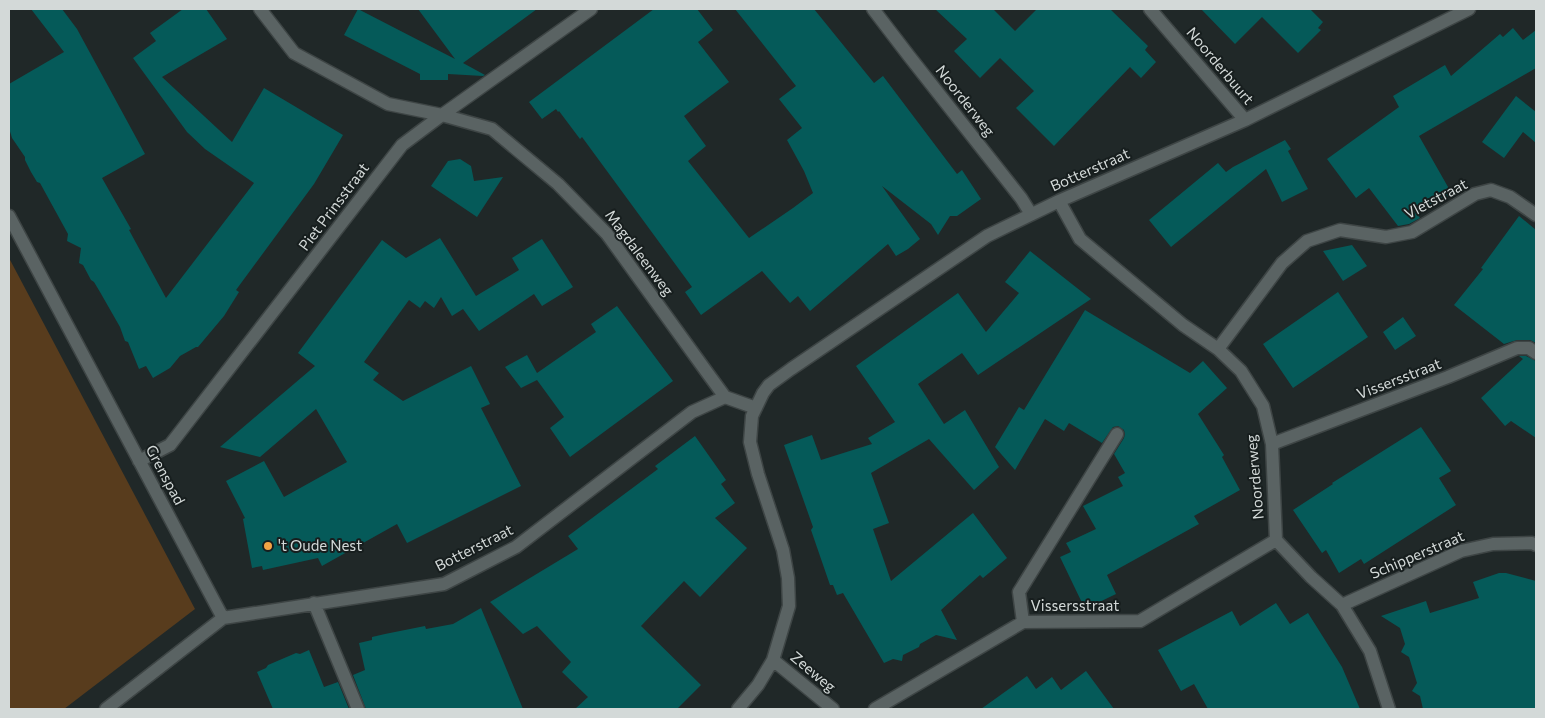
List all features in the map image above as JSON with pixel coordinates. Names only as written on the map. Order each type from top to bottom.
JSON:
[{"type":"street","name":"Magdaleenweg","points":[[260,9],[294,53],[388,104],[442,115],[492,129],[558,184],[607,234],[725,397]]},
{"type":"street","name":"Piet Prinsstraat","points":[[139,461],[170,445],[402,145],[591,9]]},
{"type":"street","name":"Noorderweg","points":[[873,9],[1021,198],[1031,214]]},
{"type":"street","name":"Noorderbuurt","points":[[1150,9],[1245,120]]},
{"type":"street","name":"Botterstraat","points":[[756,408],[763,393],[790,369],[987,236],[1059,201],[1245,120],[1469,9]]},
{"type":"street","name":"Vletstraat","points":[[1218,349],[1282,263],[1307,241],[1340,230],[1386,236],[1412,232],[1475,194],[1492,190],[1510,197],[1536,215]]},
{"type":"street","name":"Noorderweg","points":[[1059,201],[1080,239],[1183,325],[1218,349],[1241,371],[1262,406],[1272,444],[1276,540]]},
{"type":"street","name":"Grenspad","points":[[9,216],[222,618]]},
{"type":"street","name":"Vissersstraat","points":[[1272,444],[1448,377],[1517,348],[1529,348],[1536,353]]},
{"type":"street","name":"Botterstraat","points":[[222,618],[444,584],[516,547],[692,412],[725,397]]},
{"type":"street","points":[[725,397],[756,408],[752,416],[750,442],[758,474],[783,550],[788,578],[789,606],[773,660],[758,685],[738,709]]},
{"type":"street","points":[[1023,622],[1019,592],[1117,434]]},
{"type":"street","points":[[1276,540],[1310,577],[1342,605],[1370,651],[1390,709]]},
{"type":"street","name":"Vissersstraat","points":[[875,709],[1023,622],[1140,621],[1276,540]]},
{"type":"street","name":"Schipperstraat","points":[[1342,605],[1461,551],[1493,544],[1532,543],[1536,545]]},
{"type":"street","points":[[314,603],[358,709]]},
{"type":"street","points":[[106,709],[222,618]]},
{"type":"street","name":"Zeeweg","points":[[773,660],[833,709]]},
{"type":"shaded area","points":[[9,258],[195,609],[64,709],[9,709]]},
{"type":"building","points":[[31,9],[62,9],[77,29],[145,154],[102,178],[131,229],[129,230],[166,298],[254,183],[205,149],[187,132],[133,58],[156,41],[150,33],[183,9],[206,9],[227,39],[162,77],[232,142],[264,88],[343,135],[314,184],[236,290],[239,292],[224,316],[198,347],[180,356],[170,368],[153,378],[146,366],[139,369],[120,327],[94,282],[83,265],[79,263],[81,248],[67,241],[68,234],[40,183],[37,182],[31,172],[25,157],[12,138],[9,128],[9,84],[64,52]]},
{"type":"building","points":[[358,9],[455,59],[418,9],[537,9],[463,63],[485,75],[448,74],[448,80],[420,80],[420,74],[344,35]]},
{"type":"building","points":[[654,9],[697,9],[713,30],[698,42],[729,82],[684,116],[706,146],[688,161],[749,238],[813,193],[804,171],[787,140],[802,128],[779,99],[796,86],[735,9],[814,9],[874,83],[883,76],[957,174],[962,170],[981,199],[957,216],[950,216],[938,235],[931,224],[882,186],[920,239],[908,249],[896,256],[888,244],[810,311],[798,296],[790,303],[762,271],[701,315],[685,292],[692,287],[582,137],[580,139],[556,109],[542,119],[529,102]]},
{"type":"building","points":[[935,9],[993,9],[1015,31],[1037,9],[1110,9],[1148,46],[1145,50],[1156,62],[1141,78],[1130,67],[1054,146],[1016,108],[1034,91],[1000,58],[980,78],[954,51],[967,39]]},
{"type":"building","points":[[1201,9],[1310,9],[1323,22],[1318,28],[1321,30],[1298,53],[1262,17],[1235,44]]},
{"type":"building","points":[[1513,28],[1523,40],[1536,30],[1536,68],[1419,136],[1452,194],[1417,214],[1420,218],[1409,224],[1398,226],[1369,188],[1356,198],[1327,159],[1399,107],[1393,96],[1445,65],[1451,76],[1500,34],[1503,37]]},
{"type":"building","points":[[1516,96],[1536,112],[1536,143],[1523,132],[1504,158],[1482,142]]},
{"type":"building","points":[[1285,140],[1291,149],[1288,151],[1308,189],[1282,202],[1266,169],[1171,247],[1149,220],[1218,163],[1226,172]]},
{"type":"building","points":[[460,159],[471,166],[474,181],[503,177],[477,217],[431,186],[448,161]]},
{"type":"building","points":[[1519,216],[1536,230],[1536,343],[1530,340],[1517,340],[1504,344],[1454,305],[1483,269],[1481,268]]},
{"type":"building","points":[[440,238],[476,296],[519,270],[512,258],[542,239],[573,287],[542,306],[534,294],[479,331],[463,309],[452,316],[441,297],[434,308],[425,301],[420,308],[409,300],[364,362],[379,373],[373,380],[403,401],[471,366],[490,404],[481,408],[521,486],[407,543],[397,524],[322,566],[318,558],[263,570],[262,566],[252,568],[243,519],[245,518],[226,481],[264,461],[284,497],[347,462],[316,409],[260,457],[220,447],[315,366],[298,353],[382,240],[406,258]]},
{"type":"building","points":[[1352,245],[1367,266],[1343,281],[1323,251]]},
{"type":"building","points":[[1030,251],[1091,299],[978,375],[962,353],[918,384],[944,424],[965,410],[999,467],[974,490],[929,439],[871,473],[889,523],[873,529],[891,581],[973,513],[1007,558],[983,578],[980,575],[941,610],[957,640],[936,635],[903,655],[902,661],[893,659],[884,663],[843,593],[837,595],[833,585],[830,585],[811,530],[813,527],[784,445],[812,435],[821,460],[872,444],[868,438],[895,422],[856,366],[958,293],[986,332],[1019,293],[1005,282]]},
{"type":"building","points":[[1338,292],[1368,337],[1293,388],[1263,344]]},
{"type":"building","points":[[617,306],[673,381],[570,457],[550,428],[564,417],[537,380],[521,388],[505,367],[527,355],[537,373],[596,332],[591,324]]},
{"type":"building","points":[[1085,310],[1190,373],[1203,361],[1227,388],[1198,414],[1224,455],[1222,457],[1240,490],[1194,516],[1199,524],[1107,575],[1116,594],[1085,609],[1060,557],[1071,552],[1066,543],[1096,529],[1083,506],[1123,486],[1118,477],[1125,473],[1114,454],[1124,438],[1124,430],[1118,426],[1113,427],[1102,443],[1069,423],[1064,431],[1045,419],[1015,470],[995,447],[1019,407],[1024,410]]},
{"type":"building","points":[[1403,317],[1416,336],[1395,350],[1383,332]]},
{"type":"building","points":[[1519,356],[1526,356],[1536,361],[1536,438],[1511,421],[1505,426],[1481,398],[1523,359]]},
{"type":"building","points":[[1421,427],[1451,471],[1439,478],[1456,505],[1364,564],[1361,559],[1339,573],[1326,550],[1322,553],[1293,510]]},
{"type":"building","points":[[695,436],[726,480],[721,484],[735,503],[715,518],[747,548],[700,597],[684,581],[641,626],[701,685],[677,709],[575,709],[588,697],[562,672],[571,662],[537,626],[523,634],[490,602],[578,549],[568,536],[658,469],[655,466]]},
{"type":"building","points":[[1499,573],[1536,581],[1536,709],[1423,709],[1420,696],[1412,691],[1417,683],[1409,657],[1401,652],[1405,644],[1400,628],[1381,616],[1426,601],[1430,613],[1479,598],[1473,582]]},
{"type":"building","points":[[1276,603],[1290,624],[1308,613],[1342,667],[1360,709],[1208,709],[1194,684],[1181,691],[1158,650],[1232,611],[1240,626]]},
{"type":"building","points":[[481,608],[523,709],[366,709],[353,675],[365,670],[359,643],[385,634],[425,626],[426,629],[453,624]]},
{"type":"building","points":[[309,650],[324,687],[338,682],[349,709],[273,709],[257,672],[296,653],[300,654]]},
{"type":"building","points":[[1086,671],[1114,709],[981,709],[1027,676],[1036,689],[1052,677],[1061,690]]},
{"type":"place","name":"'t Oude Nest","points":[[268,546]]}]
